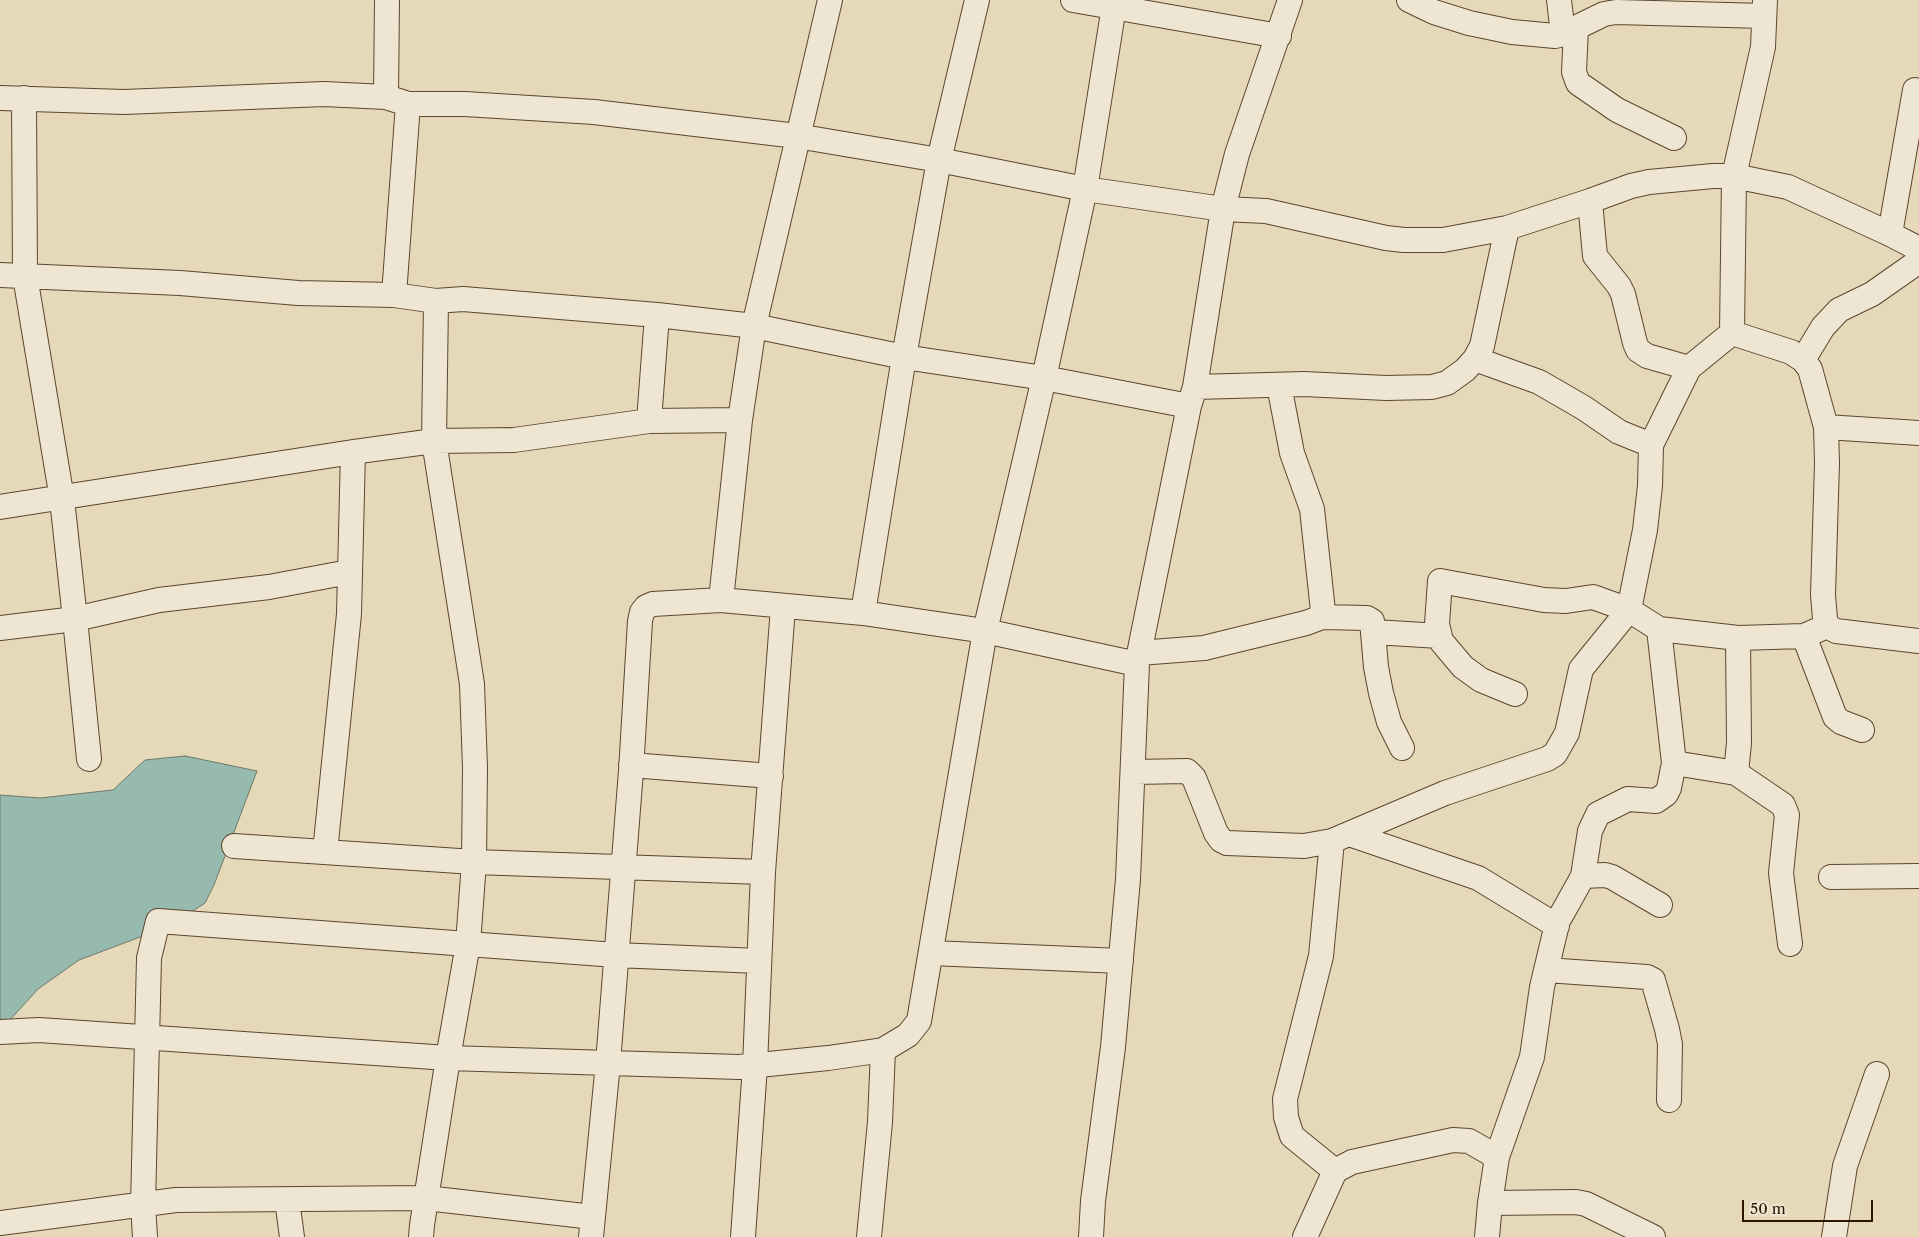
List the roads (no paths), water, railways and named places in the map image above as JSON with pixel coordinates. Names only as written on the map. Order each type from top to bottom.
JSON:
[{"type":"street","points":[[387,0],[397,100],[394,295]]},
{"type":"street","points":[[721,600],[740,420],[754,326],[830,0]]},
{"type":"street","points":[[863,613],[904,357],[939,160],[977,0]]},
{"type":"street","points":[[1074,0],[1114,3],[1279,36]]},
{"type":"street","points":[[1091,1237],[1093,1201],[1113,1047],[1128,878],[1138,658],[1192,397],[1223,209],[1237,154],[1290,0]]},
{"type":"street","points":[[1409,0],[1434,12],[1469,23],[1512,32],[1555,36],[1604,14],[1616,12],[1765,8],[1763,47],[1734,176],[1732,333]]},
{"type":"street","points":[[1559,0],[1569,31],[1574,72],[1578,83],[1617,110],[1674,138]]},
{"type":"street","points":[[0,1032],[39,1030],[448,1058],[738,1067],[828,1058],[883,1050],[908,1035],[919,1021],[985,631],[1044,378],[1085,189],[1114,3]]},
{"type":"street","points":[[1890,234],[1915,90]]},
{"type":"street","points":[[0,98],[124,102],[324,94],[594,112],[797,136],[939,160],[1085,189],[1223,209],[1266,211],[1386,238],[1404,240],[1443,240],[1507,228],[1631,186],[1649,182],[1734,176],[1788,187],[1919,249]]},
{"type":"street","points":[[24,98],[24,276],[62,499],[89,759]]},
{"type":"street","points":[[1590,201],[1595,256],[1619,286],[1623,294],[1638,350],[1647,356],[1689,368]]},
{"type":"street","points":[[0,275],[180,283],[298,293],[394,295],[436,301],[463,299],[657,315],[754,326],[904,357],[1044,378],[1192,397],[1279,385],[1304,384],[1386,388],[1432,387],[1447,382],[1465,370],[1475,359],[1482,346],[1507,228]]},
{"type":"street","points":[[1803,360],[1823,326],[1839,310],[1872,294],[1919,261]]},
{"type":"street","points":[[421,1237],[448,1058],[468,944],[474,862],[475,758],[472,684],[434,441],[436,301]]},
{"type":"street","points":[[649,421],[657,315]]},
{"type":"street","points":[[1732,333],[1791,352],[1803,360],[1810,369],[1826,427],[1827,463],[1823,595],[1824,619],[1827,626],[1836,631],[1919,641]]},
{"type":"street","points":[[1134,772],[1187,771],[1194,778],[1216,833],[1221,840],[1227,843],[1304,846],[1341,838],[1470,783],[1548,759],[1555,754],[1567,733],[1581,669],[1629,610],[1645,530],[1650,486],[1651,445],[1689,368],[1732,333]]},
{"type":"street","points":[[1475,359],[1539,382],[1584,408],[1619,432],[1651,445]]},
{"type":"street","points":[[1279,385],[1292,453],[1312,509],[1323,611],[1322,617]]},
{"type":"street","points":[[0,507],[434,441],[514,440],[649,421],[740,420]]},
{"type":"street","points":[[1826,427],[1919,433]]},
{"type":"street","points":[[325,852],[349,614],[353,452]]},
{"type":"street","points":[[0,628],[75,619],[159,600],[269,587],[349,572]]},
{"type":"street","points":[[1515,694],[1481,680],[1462,667],[1440,636],[1437,624],[1438,584],[1441,580],[1544,600],[1566,601],[1593,597],[1629,610],[1659,629],[1738,638],[1804,636],[1827,626]]},
{"type":"street","points":[[0,1223],[176,1200],[426,1198],[592,1227],[608,1063],[642,612],[646,607],[653,604],[721,600],[863,613],[985,631],[1138,658],[1204,648],[1306,623],[1322,617],[1367,618],[1372,621],[1376,667],[1381,693],[1389,722],[1402,748]]},
{"type":"street","points":[[743,1237],[755,1066],[763,872],[782,607]]},
{"type":"street","points":[[1487,1237],[1497,1157],[1532,1057],[1546,970],[1558,920],[1583,876],[1590,831],[1598,814],[1628,799],[1656,801],[1669,788],[1674,763],[1659,629]]},
{"type":"street","points":[[1374,632],[1440,636]]},
{"type":"street","points":[[1804,636],[1835,717],[1841,722],[1862,730]]},
{"type":"street","points":[[1736,773],[1739,743],[1738,638]]},
{"type":"street","points":[[1674,763],[1736,773],[1778,800],[1786,810],[1781,873],[1790,944]]},
{"type":"street","points":[[631,765],[770,776]]},
{"type":"street","points":[[1341,838],[1478,878],[1557,926]]},
{"type":"street","points":[[1335,1172],[1292,1136],[1286,1117],[1285,1099],[1321,956],[1341,838]]},
{"type":"street","points":[[234,846],[474,862],[763,872]]},
{"type":"street","points":[[1583,876],[1605,875],[1612,877],[1660,905]]},
{"type":"street","points":[[1831,877],[1919,876]]},
{"type":"street","points":[[144,1237],[143,1205],[149,958],[158,920],[616,955],[759,961]]},
{"type":"street","points":[[931,953],[1121,960]]},
{"type":"street","points":[[1546,970],[1653,980],[1668,1029],[1670,1044],[1668,1100]]},
{"type":"street","points":[[869,1237],[880,1122],[883,1050]]},
{"type":"street","points":[[1834,1237],[1845,1166],[1877,1074]]},
{"type":"street","points":[[1306,1237],[1335,1172],[1352,1162],[1453,1140],[1469,1141],[1497,1157]]},
{"type":"street","points":[[287,1200],[292,1237]]},
{"type":"street","points":[[1490,1203],[1576,1202],[1586,1204],[1654,1237]]},
{"type":"water","points":[[185,756],[257,771],[214,885],[205,903],[172,925],[79,960],[38,989],[9,1021],[0,1045],[0,795],[40,798],[113,790],[145,760]]}]
